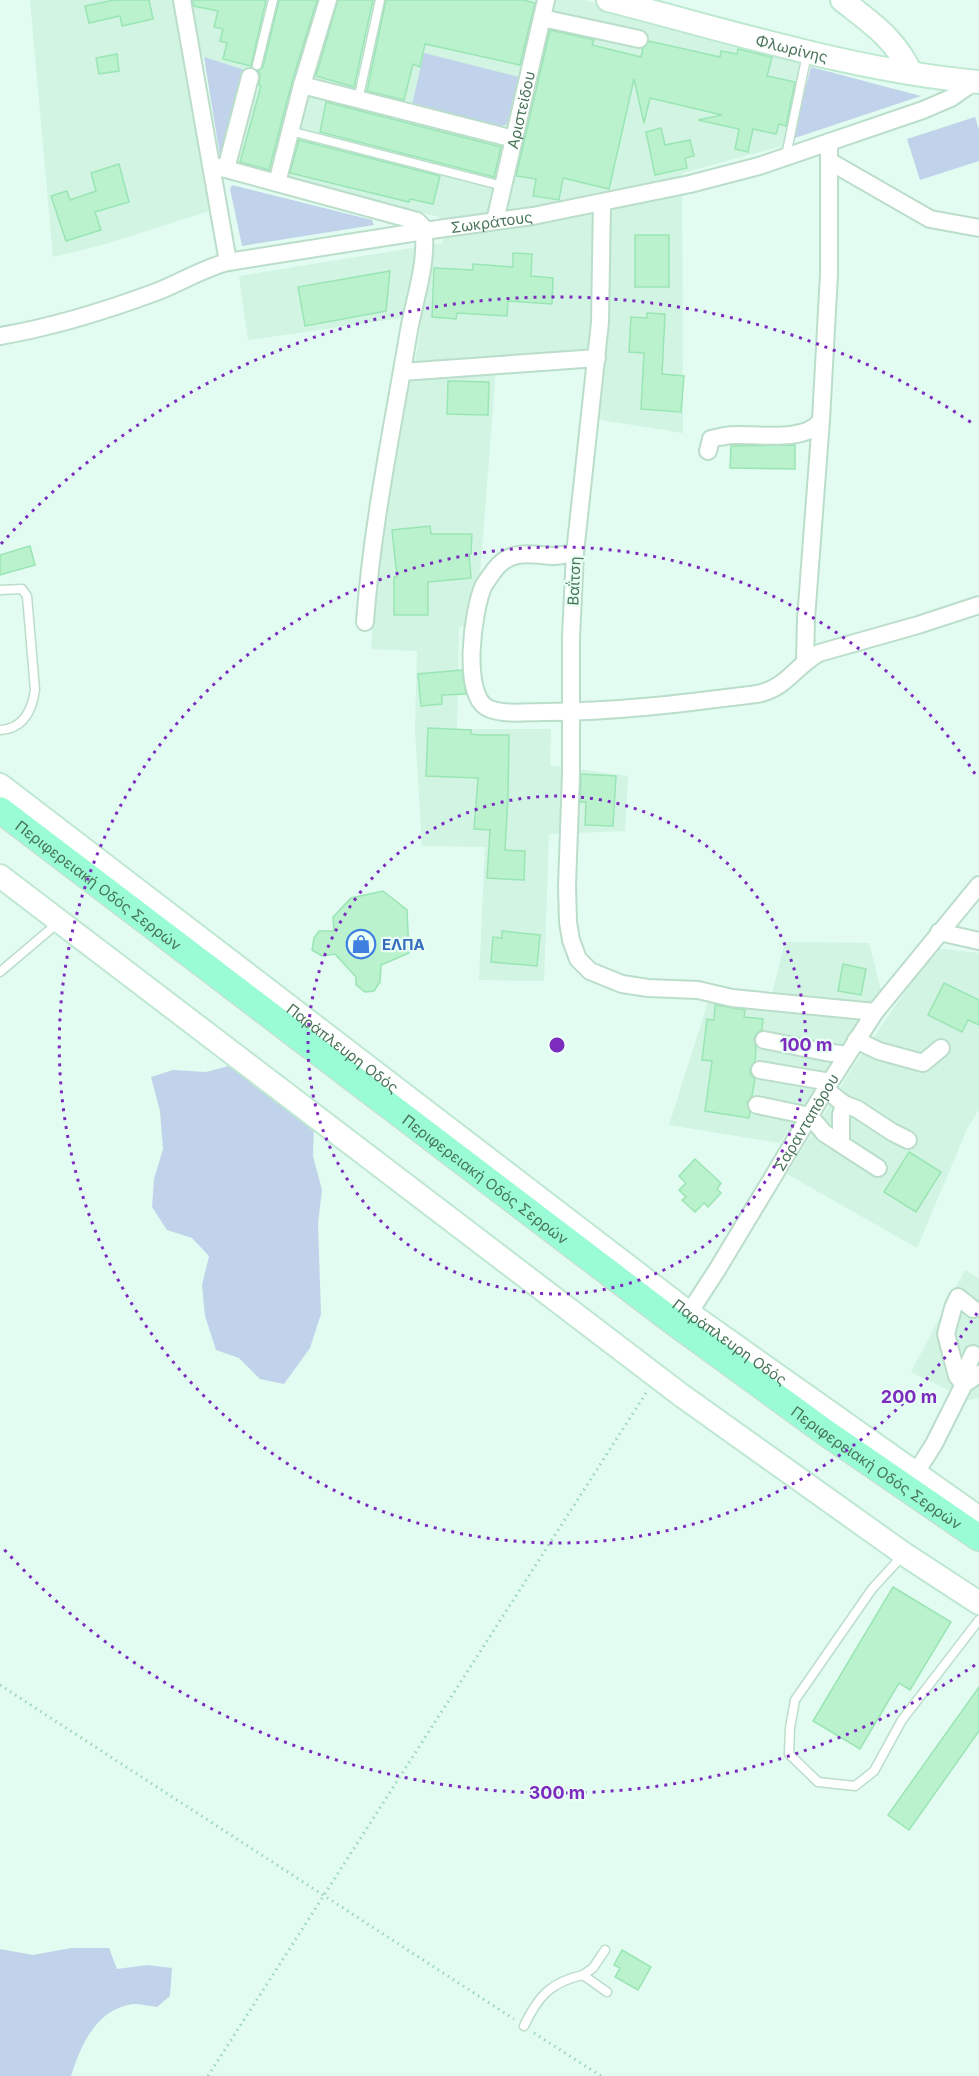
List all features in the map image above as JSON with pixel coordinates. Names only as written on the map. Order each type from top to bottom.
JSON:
[{"type":"main road","name":"Περιφερειακή Οδός Σερρών","points":[[0,810],[671,1320],[826,1433],[979,1539]]},
{"type":"street","points":[[182,0],[218,167],[228,262]]},
{"type":"street","points":[[278,183],[302,85],[328,0]]},
{"type":"street","name":"Αριστείδου","points":[[495,221],[546,0]]},
{"type":"street","name":"Φλωρίνης","points":[[609,0],[808,51],[911,73],[977,82]]},
{"type":"street","points":[[842,0],[896,46],[911,73]]},
{"type":"street","points":[[542,18],[639,39]]},
{"type":"street","points":[[218,167],[254,71]]},
{"type":"street","name":"Σωκράτους","points":[[0,336],[45,327],[121,304],[228,262],[533,216],[737,173],[951,99],[977,82]]},
{"type":"street","points":[[302,85],[514,139]]},
{"type":"street","points":[[805,662],[829,274],[829,142]]},
{"type":"street","points":[[830,161],[930,219],[979,228]]},
{"type":"street","points":[[218,167],[417,221],[424,231],[422,264],[374,526],[365,622]]},
{"type":"street","name":"Βαΐτση","points":[[602,203],[600,322],[576,553],[571,637],[568,922],[571,940],[578,959],[590,971],[622,984],[648,988],[698,990],[732,998],[875,1012]]},
{"type":"street","points":[[402,372],[597,357]]},
{"type":"street","points":[[708,451],[711,439],[732,435],[782,436],[809,430],[818,425],[821,420]]},
{"type":"street","points":[[576,553],[553,556],[529,553],[518,555],[501,563],[484,586],[473,627],[471,653],[472,675],[477,694],[482,705],[488,709],[510,712],[622,710],[769,692],[781,685],[805,662],[829,649],[918,625],[979,605]]},
{"type":"street","name":"Παράπλευρη Οδός","points":[[0,785],[689,1313],[979,1518]]},
{"type":"street","points":[[0,876],[657,1376],[904,1554],[979,1603]]},
{"type":"street","name":"Σαρανταπόρου","points":[[689,1313],[856,1040],[875,1012],[979,885]]},
{"type":"street","points":[[939,932],[979,941]]},
{"type":"street","points":[[764,1040],[825,1053],[847,1055]]},
{"type":"street","points":[[856,1040],[879,1052],[923,1063],[941,1048]]},
{"type":"street","points":[[760,1070],[827,1085],[844,1104],[857,1109],[908,1140]]},
{"type":"street","points":[[841,1143],[841,1115],[844,1104]]},
{"type":"street","points":[[757,1105],[810,1116],[824,1133],[878,1168]]},
{"type":"street","points":[[963,1382],[957,1376],[946,1334],[958,1297],[973,1309]]},
{"type":"street","points":[[915,1474],[934,1444],[963,1382],[973,1354]]},
{"type":"street","points":[[963,1382],[979,1374]]},
{"type":"lane","points":[[254,71],[273,0]]},
{"type":"lane","points":[[358,100],[380,0]]},
{"type":"lane","points":[[786,157],[808,51]]},
{"type":"lane","points":[[290,131],[503,186]]},
{"type":"lane","points":[[0,590],[22,590],[27,596],[35,690],[33,702],[24,720],[16,727],[0,730]]},
{"type":"lane","points":[[0,972],[60,921]]},
{"type":"lane","points":[[904,1554],[872,1589],[795,1701],[790,1728],[789,1754],[818,1782],[855,1785],[874,1771],[902,1720],[979,1620]]},
{"type":"lane","points":[[524,2026],[532,2009],[545,1991],[567,1979],[583,1975],[593,1968],[605,1950]]},
{"type":"lane","points":[[583,1975],[607,1992]]},
{"type":"path","points":[[208,2076],[657,1376]]},
{"type":"path","points":[[0,1684],[601,2076]]},
{"type":"shaded area","points":[[30,0],[583,0],[804,54],[786,145],[682,173],[683,433],[595,419],[603,349],[497,356],[476,625],[459,627],[457,729],[551,729],[550,765],[628,776],[625,831],[549,834],[544,981],[479,980],[485,847],[422,846],[415,729],[417,651],[371,649],[376,571],[390,480],[417,351],[422,315],[248,340],[239,276],[443,243],[439,217],[221,162],[247,71],[182,51],[209,211],[106,244],[53,257]]},
{"type":"shaded area","points":[[424,53],[519,77],[507,124],[499,127],[412,105]]},
{"type":"shaded area","points":[[204,57],[248,71],[221,162]]},
{"type":"shaded area","points":[[811,67],[921,96],[792,139]]},
{"type":"shaded area","points":[[975,117],[979,130],[979,161],[920,180],[907,139]]},
{"type":"shaded area","points":[[232,185],[372,220],[374,225],[242,246],[230,189]]},
{"type":"shaded area","points":[[785,942],[869,943],[881,990],[780,1143],[669,1125],[708,1002],[769,1006]]},
{"type":"shaded area","points":[[935,948],[979,953],[979,1109],[967,1129],[917,1248],[787,1174],[851,1070]]},
{"type":"shaded area","points":[[236,1064],[314,1125],[313,1156],[322,1190],[318,1223],[321,1314],[310,1348],[284,1384],[260,1379],[239,1358],[216,1350],[205,1316],[202,1285],[209,1256],[192,1238],[167,1230],[152,1207],[154,1179],[163,1149],[160,1111],[151,1077],[173,1070],[206,1072]]},
{"type":"shaded area","points":[[965,1270],[979,1278],[979,1398],[969,1400],[911,1372]]},
{"type":"shaded area","points":[[71,1948],[109,1948],[117,1969],[147,1965],[172,1968],[170,1996],[157,2007],[133,2004],[109,2013],[92,2030],[85,2041],[71,2076],[0,2076],[0,1949],[33,1955]]},
{"type":"building","points":[[114,0],[149,0],[153,19],[122,26],[120,16],[89,23],[85,6]]},
{"type":"building","points":[[193,0],[266,0],[251,66],[223,59],[227,43],[220,41],[223,29],[214,27],[218,11],[194,6]]},
{"type":"building","points":[[279,0],[317,0],[269,170],[240,162],[261,86],[258,71],[263,67]]},
{"type":"building","points":[[338,0],[373,0],[354,87],[316,76]]},
{"type":"building","points":[[386,0],[523,0],[535,3],[520,65],[425,44],[420,67],[413,64],[404,100],[367,91]]},
{"type":"building","points":[[550,30],[594,40],[592,45],[641,57],[643,48],[649,41],[720,57],[721,51],[737,54],[738,49],[772,57],[767,76],[795,82],[786,126],[779,124],[776,134],[753,129],[748,152],[735,149],[739,129],[698,120],[722,115],[650,98],[644,123],[634,79],[609,189],[563,178],[559,200],[533,196],[536,179],[516,176]]},
{"type":"building","points":[[117,54],[119,71],[99,74],[96,58]]},
{"type":"building","points":[[326,102],[501,147],[494,177],[320,132]]},
{"type":"building","points":[[661,128],[665,145],[690,140],[694,156],[685,158],[687,168],[655,175],[646,132]]},
{"type":"building","points":[[299,140],[440,176],[433,204],[410,199],[409,202],[290,173]]},
{"type":"building","points":[[119,164],[129,202],[95,212],[101,230],[66,241],[51,196],[67,191],[70,200],[96,191],[91,173]]},
{"type":"building","points":[[635,235],[669,235],[669,287],[635,287]]},
{"type":"building","points":[[513,253],[532,254],[531,276],[553,278],[552,304],[508,301],[507,316],[457,313],[456,319],[432,317],[434,268],[473,270],[473,264],[513,267]]},
{"type":"building","points":[[390,271],[386,311],[305,326],[298,287]]},
{"type":"building","points":[[647,313],[665,314],[662,374],[684,376],[681,412],[641,409],[644,353],[629,352],[631,317],[647,318]]},
{"type":"building","points":[[448,381],[489,382],[488,415],[447,414]]},
{"type":"building","points":[[795,445],[795,469],[730,468],[731,446]]},
{"type":"building","points":[[430,526],[431,534],[472,534],[471,554],[469,554],[471,578],[428,582],[428,615],[394,615],[394,577],[397,577],[392,530]]},
{"type":"building","points":[[30,546],[35,565],[0,575],[0,555]]},
{"type":"building","points":[[462,670],[466,694],[442,695],[442,704],[421,706],[418,674]]},
{"type":"building","points":[[428,728],[471,730],[471,734],[480,735],[509,735],[505,850],[525,851],[524,880],[487,878],[490,830],[474,829],[478,778],[426,776]]},
{"type":"building","points":[[581,774],[616,776],[613,826],[585,825],[586,802],[580,802]]},
{"type":"building","name":"ΕΛΠΑ","points":[[383,891],[407,910],[409,953],[381,965],[380,982],[374,991],[365,992],[356,985],[356,977],[335,954],[322,956],[312,950],[314,938],[319,931],[334,931],[333,917],[351,898]]},
{"type":"building","points":[[502,931],[540,935],[537,966],[491,962],[493,937],[502,938]]},
{"type":"building","points":[[843,964],[866,969],[861,995],[838,991]]},
{"type":"building","points":[[944,983],[979,1000],[979,1025],[968,1020],[962,1032],[928,1015]]},
{"type":"building","points":[[715,1005],[745,1010],[744,1017],[763,1019],[762,1030],[754,1039],[755,1061],[750,1074],[755,1079],[752,1096],[747,1103],[749,1118],[705,1111],[712,1061],[702,1060],[707,1019],[714,1020]]},
{"type":"building","points":[[909,1152],[941,1172],[916,1212],[884,1192]]},
{"type":"building","points":[[695,1159],[721,1183],[717,1189],[721,1193],[708,1207],[704,1203],[695,1212],[682,1200],[686,1197],[679,1190],[686,1183],[679,1176]]},
{"type":"building","points":[[893,1587],[951,1622],[910,1690],[899,1683],[860,1749],[813,1721]]},
{"type":"building","points":[[979,1687],[979,1731],[909,1830],[888,1815]]},
{"type":"building","points":[[622,1950],[651,1967],[638,1990],[615,1977],[620,1968],[614,1965]]},
{"type":"place","name":"ΕΛΠΑ","points":[[361,944]]}]
